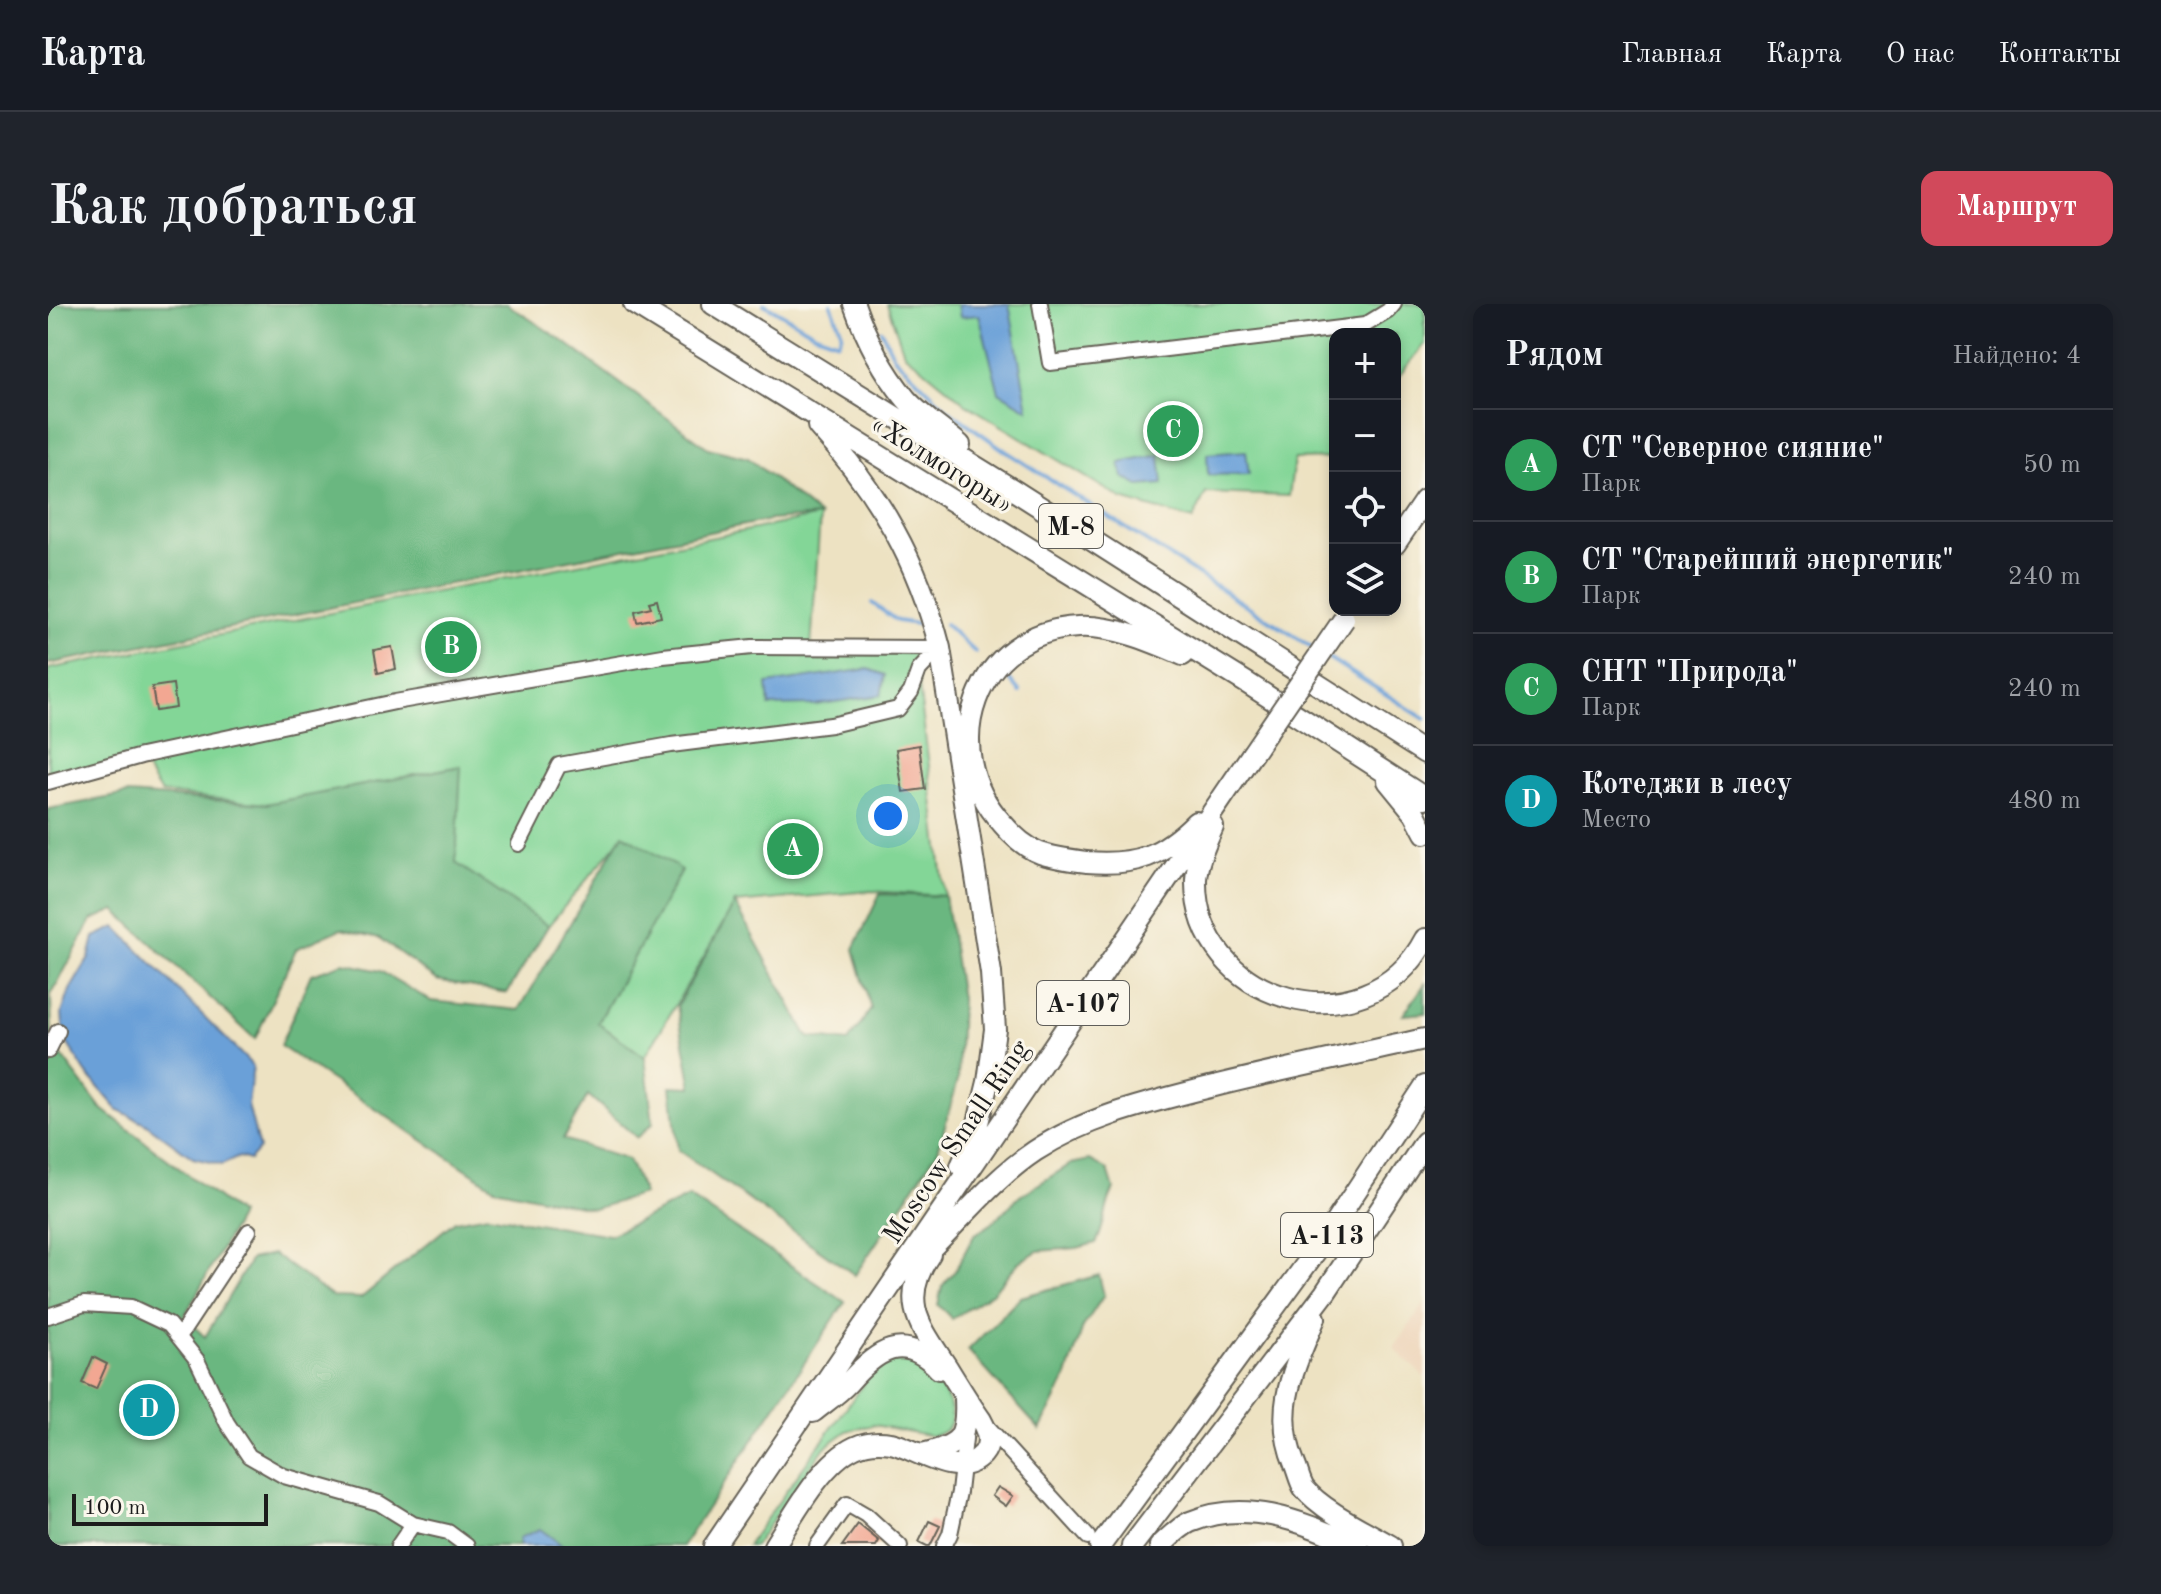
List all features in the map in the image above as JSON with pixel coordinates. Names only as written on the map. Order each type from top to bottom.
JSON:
[{"type":"highway","name":"«Холмогоры»","points":[[634,304],[1247,683],[1425,798]]},
{"type":"highway","name":"«Холмогоры»","points":[[713,304],[1015,491],[1425,753]]},
{"type":"highway","points":[[854,304],[863,330],[907,401],[1015,491]]},
{"type":"highway","points":[[802,408],[852,463],[883,510],[929,606],[940,648],[991,973],[995,1029],[988,1082],[975,1135],[942,1210]]},
{"type":"highway","points":[[1396,544],[1425,500]]},
{"type":"highway","points":[[1398,544],[1425,526]]},
{"type":"highway","name":"Moscow Small Ring","points":[[714,1546],[1346,616]]},
{"type":"highway","points":[[1228,790],[1178,840],[1159,853],[1134,861],[1108,863],[1072,860],[1038,852],[1015,838],[988,809],[976,781],[969,745],[972,712],[983,682],[1001,657],[1024,640],[1050,629],[1081,626],[1140,638],[1247,683]]},
{"type":"highway","points":[[1359,711],[1425,735]]},
{"type":"highway","points":[[1378,769],[1415,814],[1425,833]]},
{"type":"highway","points":[[1228,790],[1197,868],[1198,908],[1208,932],[1223,955],[1244,977],[1271,994],[1299,1002],[1329,1003],[1358,998],[1385,986],[1407,968],[1425,939]]},
{"type":"highway","points":[[892,1284],[940,1241],[1015,1165],[1059,1136],[1132,1107],[1425,1039]]},
{"type":"highway","name":"А-113","points":[[1094,1542],[1321,1244],[1425,1086]]},
{"type":"highway","name":"А-113","points":[[1132,1546],[1325,1293],[1425,1142]]},
{"type":"highway","points":[[774,1546],[827,1469],[852,1448],[876,1442],[890,1443],[931,1459],[963,1464],[994,1447],[973,1426],[962,1394],[919,1326],[913,1302],[920,1269],[940,1241]]},
{"type":"highway","points":[[1325,1293],[1295,1367],[1283,1407],[1289,1452],[1304,1488],[1339,1517],[1391,1546]]},
{"type":"highway","points":[[794,1427],[846,1384],[871,1358],[893,1349],[912,1350],[925,1357],[962,1394]]},
{"type":"highway","points":[[931,1459],[952,1446],[973,1426]]},
{"type":"highway","points":[[1160,1546],[1187,1523],[1223,1512],[1260,1512],[1298,1521],[1358,1546]]},
{"type":"lane","points":[[1040,304],[1050,363],[1365,325],[1394,304]]},
{"type":"lane","points":[[48,782],[141,756],[395,702],[663,656],[752,647],[940,648]]},
{"type":"lane","points":[[519,844],[559,765],[671,745],[831,725],[898,709],[911,692],[919,670],[940,648]]},
{"type":"lane","points":[[48,1051],[58,1031]]},
{"type":"lane","points":[[179,1337],[249,1231]]},
{"type":"lane","points":[[48,1316],[84,1304],[131,1307],[169,1325],[197,1360],[227,1423],[249,1456],[284,1476],[379,1503],[413,1524],[448,1532],[467,1546]]},
{"type":"lane","points":[[944,1546],[950,1534],[973,1426]]},
{"type":"lane","points":[[994,1447],[1094,1542]]},
{"type":"lane","points":[[931,1459],[954,1479],[959,1492]]},
{"type":"lane","points":[[817,1546],[847,1504],[866,1515],[900,1546]]},
{"type":"lane","points":[[398,1546],[413,1524]]},
{"type":"shaded area","points":[[1425,1303],[1425,1378],[1394,1348]]},
{"type":"green space","points":[[48,304],[507,304],[563,341],[708,448],[748,458],[820,516],[770,520],[48,664]]},
{"type":"green space","points":[[887,304],[1425,304],[1425,344],[1401,374],[1401,328],[1329,328],[1329,458],[1294,459],[1289,496],[1206,493],[1193,520],[1122,499],[966,404],[904,353]]},
{"type":"green space","points":[[820,516],[811,648],[915,654],[945,896],[871,891],[735,903],[645,1057],[598,1023],[682,870],[624,835],[548,926],[507,993],[437,980],[416,943],[460,766],[266,804],[161,793],[141,761],[48,779],[48,669]]},
{"type":"green space","points":[[461,766],[456,863],[548,926],[507,993],[437,980],[379,938],[341,929],[296,949],[255,1039],[115,910],[92,920],[51,995],[52,1043],[101,1108],[240,1215],[184,1317],[205,1337],[251,1259],[273,1254],[333,1297],[361,1298],[455,1221],[488,1215],[610,1235],[689,1197],[845,1302],[682,1546],[48,1546],[48,809],[128,794],[266,804]]},
{"type":"green space","points":[[623,834],[682,870],[598,1023],[645,1057],[653,1123],[637,1138],[588,1095],[563,1139],[628,1160],[644,1194],[594,1209],[495,1188],[280,1046],[311,974],[344,963],[380,971],[431,1001],[519,1010]]},
{"type":"green space","points":[[880,894],[945,896],[961,999],[958,1080],[938,1150],[855,1275],[678,1150],[671,1086],[692,1087],[677,1006],[735,903],[808,1037],[848,1042],[871,1009],[854,949]]},
{"type":"green space","points":[[1425,984],[1425,1013],[1403,1015]]},
{"type":"green space","points":[[1090,1160],[1108,1170],[1114,1189],[1096,1243],[1038,1251],[1019,1262],[992,1293],[952,1319],[938,1305],[942,1286],[955,1271],[974,1235],[991,1224],[1020,1196],[1071,1164]]},
{"type":"green space","points":[[1099,1275],[1104,1295],[1083,1327],[1067,1376],[1040,1430],[968,1350],[1021,1297]]},
{"type":"green space","points":[[900,1361],[921,1368],[939,1385],[950,1405],[950,1424],[933,1436],[874,1425],[847,1431],[825,1447],[754,1546],[747,1546],[872,1372],[887,1362]]},
{"type":"water","points":[[958,304],[1009,304],[1028,409],[999,392],[979,315],[960,317]]},
{"type":"water","points":[[1246,451],[1249,474],[1208,475],[1207,454]]},
{"type":"water","points":[[1160,455],[1163,484],[1139,486],[1123,477],[1120,463]]},
{"type":"water","points":[[868,669],[885,675],[881,695],[815,705],[769,706],[767,684]]},
{"type":"water","points":[[116,927],[253,1066],[248,1105],[259,1149],[249,1160],[239,1157],[222,1165],[193,1158],[145,1123],[118,1110],[86,1073],[64,1038],[62,1013],[70,990],[89,958],[94,937]]},
{"type":"water","points":[[540,1529],[562,1546],[520,1546],[519,1538]]},
{"type":"building","points":[[657,600],[661,617],[637,622],[635,611],[651,607],[649,602]]},
{"type":"building","points":[[392,647],[396,669],[378,673],[374,650]]},
{"type":"building","points":[[173,684],[176,708],[156,711],[152,687]]},
{"type":"building","points":[[919,745],[925,789],[903,792],[896,749]]},
{"type":"building","points":[[93,1357],[107,1364],[96,1389],[82,1383]]},
{"type":"building","points":[[146,1388],[169,1414],[153,1431],[128,1406]]},
{"type":"building","points":[[998,1487],[1013,1496],[1006,1506],[992,1496]]},
{"type":"building","points":[[929,1521],[940,1526],[930,1546],[927,1546],[919,1542]]},
{"type":"building","points":[[858,1524],[879,1541],[876,1546],[842,1546]]},
{"type":"waterway","points":[[764,304],[816,334],[838,342],[842,333],[831,304]]},
{"type":"waterway","points":[[881,330],[894,357],[948,410],[1007,452],[1316,650]]},
{"type":"waterway","points":[[872,603],[897,621],[917,624]]},
{"type":"waterway","points":[[945,624],[976,653]]},
{"type":"waterway","points":[[1327,657],[1425,719]]},
{"type":"waterway","points":[[1005,674],[1020,692]]},
{"type":"place","name":"СНТ \"Природа\"","points":[[1173,431]]},
{"type":"place","name":"СТ \"Старейший энергетик\"","points":[[451,647]]},
{"type":"place","name":"СТ \"Северное сияние\"","points":[[793,849]]},
{"type":"place","name":"Котеджи в лесу","points":[[149,1410]]}]
